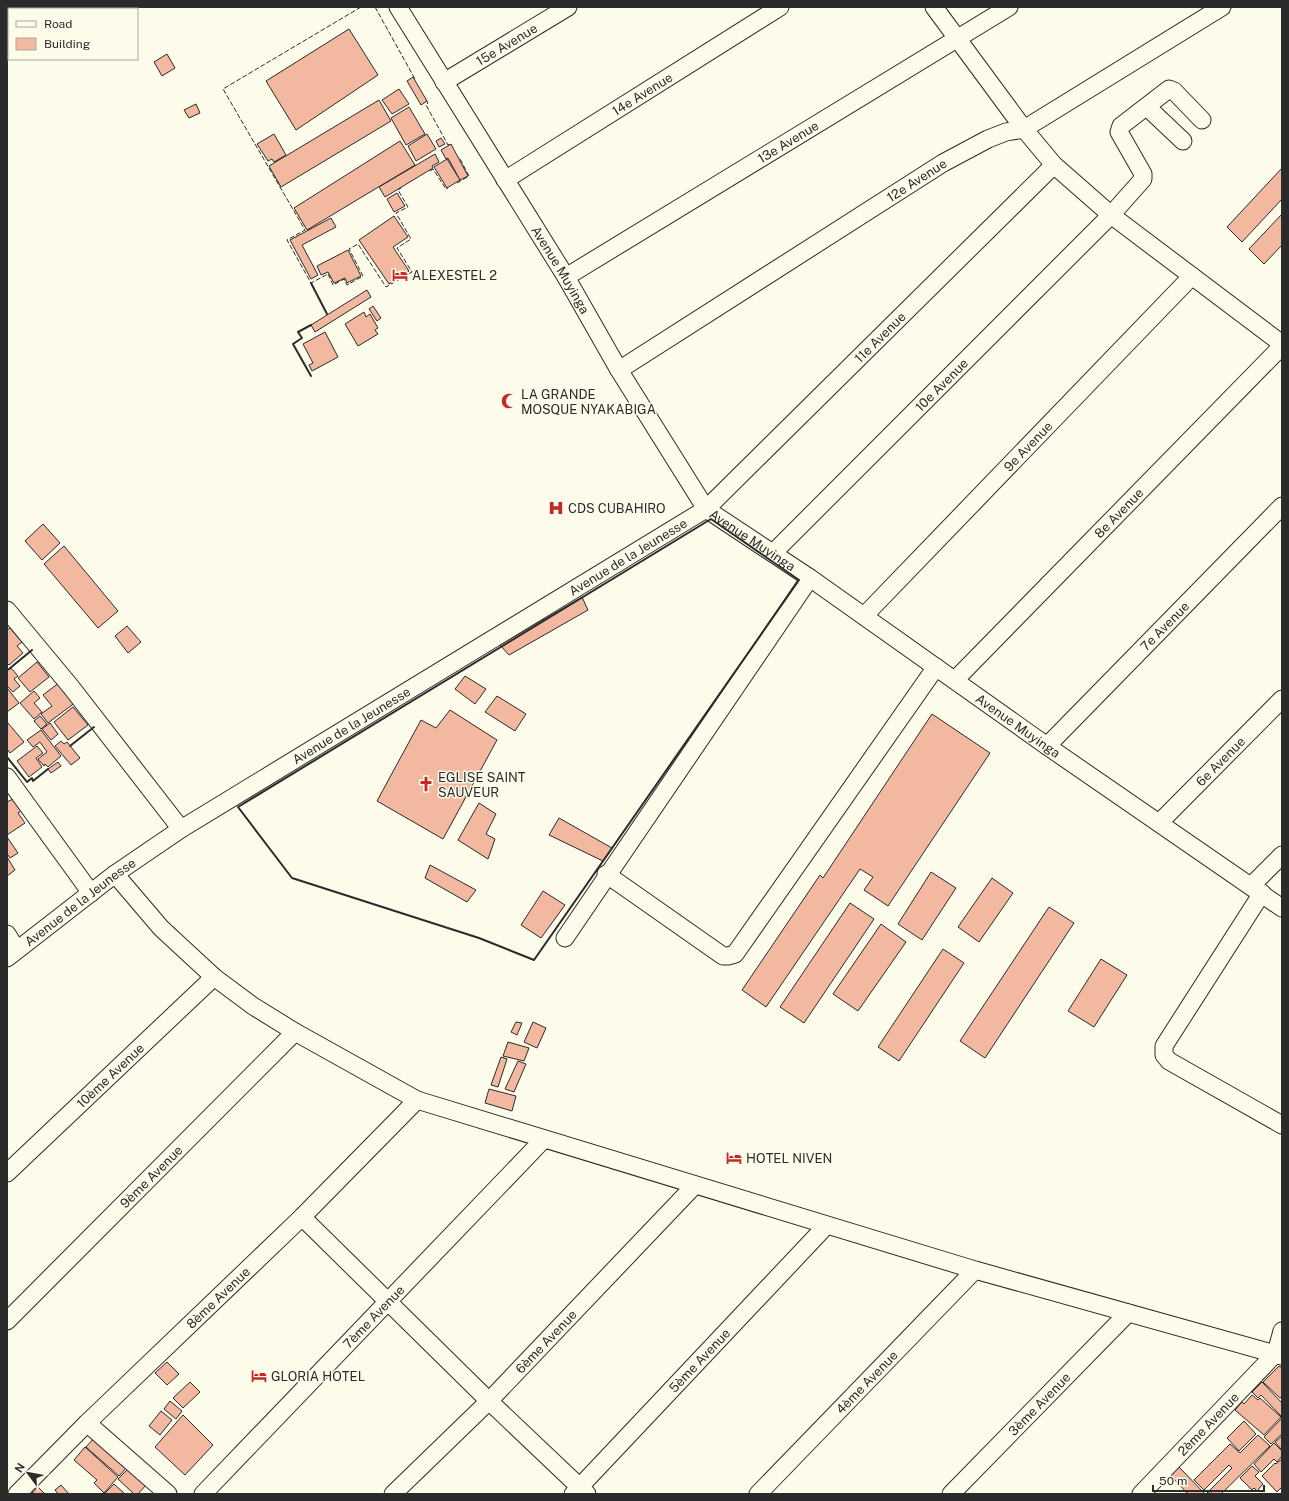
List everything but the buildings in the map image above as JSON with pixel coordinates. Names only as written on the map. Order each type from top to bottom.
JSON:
[{"type":"street","name":"Avenue Muyinga","points":[[398,7],[566,277],[619,370],[706,509],[810,578],[1047,746],[1282,908]]},
{"type":"street","name":"15e Avenue","points":[[444,82],[568,7]]},
{"type":"street","name":"14e Avenue","points":[[505,180],[780,7]]},
{"type":"street","points":[[934,7],[1024,129],[1054,165],[1111,215],[1282,345]]},
{"type":"street","name":"13e Avenue","points":[[566,277],[1009,7]]},
{"type":"street","name":"12e Avenue","points":[[619,370],[943,163],[988,139],[1006,132],[1024,129],[1222,7]]},
{"type":"street","points":[[1183,141],[1147,107],[1169,90],[1174,91],[1202,120]]},
{"type":"street","name":"10e Avenue","points":[[772,553],[1111,215],[1143,179],[1143,174],[1119,132],[1121,126],[1147,107]]},
{"type":"street","name":"11e Avenue","points":[[706,509],[1054,165]]},
{"type":"street","name":"9e Avenue","points":[[864,616],[1192,276]]},
{"type":"street","name":"8e Avenue","points":[[955,680],[1282,345]]},
{"type":"street","name":"7e Avenue","points":[[1047,746],[1282,506]]},
{"type":"street","name":"Avenue de la Jeunesse","points":[[12,954],[115,874],[181,829],[706,509]]},
{"type":"street","points":[[565,938],[606,874],[810,578]]},
{"type":"street","points":[[7,610],[71,688],[181,829]]},
{"type":"street","points":[[606,874],[723,956],[734,954],[936,667]]},
{"type":"street","name":"6e Avenue","points":[[1159,824],[1282,700]]},
{"type":"street","points":[[7,777],[91,894]]},
{"type":"street","points":[[1282,855],[1256,890],[1164,1046],[1164,1055],[1170,1061],[1282,1125]]},
{"type":"street","points":[[115,874],[161,928],[214,977],[253,1006],[295,1032],[417,1100],[543,1140],[695,1184],[826,1226],[975,1270],[1128,1314],[1279,1354],[1282,1330]]},
{"type":"street","points":[[7,934],[12,954]]},
{"type":"street","name":"10ème Avenue","points":[[7,1173],[214,977]]},
{"type":"street","name":"9ème Avenue","points":[[7,1321],[295,1032]]},
{"type":"street","name":"8ème Avenue","points":[[17,1494],[87,1423],[302,1217],[417,1100]]},
{"type":"street","name":"7ème Avenue","points":[[204,1494],[543,1140]]},
{"type":"street","name":"6ème Avenue","points":[[393,1494],[489,1401],[695,1184]]},
{"type":"street","points":[[302,1217],[580,1492]]},
{"type":"street","name":"5ème Avenue","points":[[580,1492],[826,1226]]},
{"type":"street","name":"4ème Avenue","points":[[758,1494],[975,1270]]},
{"type":"street","name":"3ème Avenue","points":[[950,1494],[1128,1314]]},
{"type":"street","name":"2ème Avenue","points":[[1140,1494],[1279,1354]]},
{"type":"street","points":[[87,1423],[168,1494]]},
{"type":"fence","points":[[361,7],[223,89],[305,230],[287,240],[311,283],[328,274],[333,285],[344,279],[347,285],[363,276],[349,249],[358,244],[386,287],[412,272],[397,248],[411,239],[396,213],[408,207],[398,190],[401,188]]},
{"type":"fence","points":[[375,7],[415,79]]},
{"type":"fence","points":[[426,100],[428,103],[426,105],[448,145],[451,144]]},
{"type":"fence","points":[[457,183],[469,176],[459,157]]},
{"type":"fence","points":[[430,171],[433,169],[446,189],[448,188]]},
{"type":"wall","points":[[311,283],[327,314]]},
{"type":"wall","points":[[311,325],[298,332],[302,338],[293,344],[311,376]]},
{"type":"wall","points":[[711,519],[799,580],[534,960],[479,938],[292,878],[238,807],[711,519]]},
{"type":"wall","points":[[9,669],[32,650]]},
{"type":"wall","points":[[70,746],[94,727]]},
{"type":"wall","points":[[7,757],[27,782],[32,778],[33,781],[48,769]]},
{"type":"place","name":"ALEXESTEL 2","points":[[400,275]]},
{"type":"place","name":"LA GRANDE MOSQUE NYAKABIGA","points":[[509,401]]},
{"type":"place","name":"CDS CUBAHIRO","points":[[556,508]]},
{"type":"place","name":"EGLISE SAINT SAUVEUR","points":[[426,784]]},
{"type":"place","name":"HOTEL NIVEN","points":[[734,1158]]},
{"type":"place","name":"GLORIA HOTEL","points":[[259,1376]]}]
